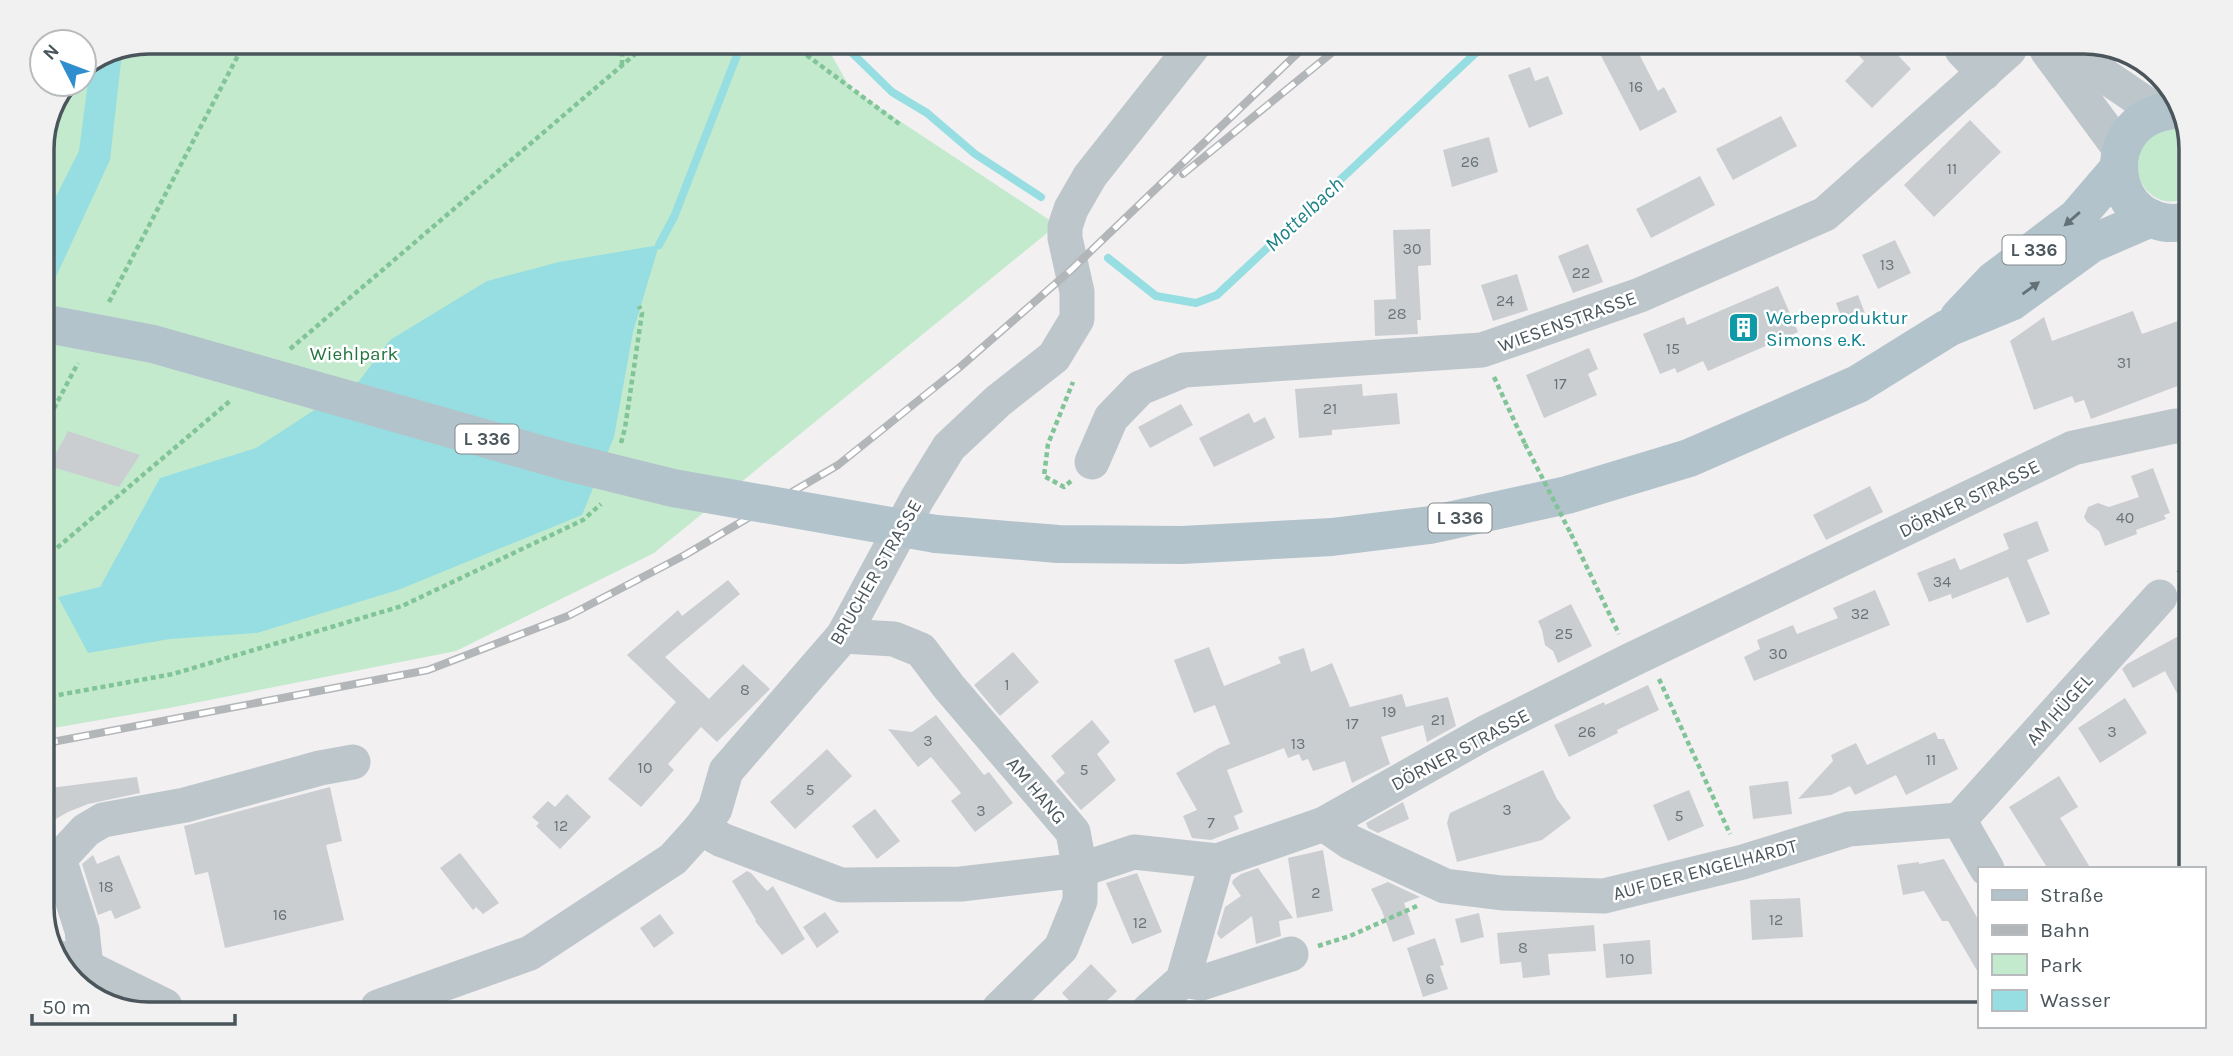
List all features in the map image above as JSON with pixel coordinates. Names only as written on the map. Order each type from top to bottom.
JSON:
[{"type":"main road","name":"L 336","points":[[1948,328],[1993,281],[2076,218],[2119,159],[2129,133],[2142,120],[2171,111]]},
{"type":"main road","name":"L 336","points":[[2119,159],[2121,184],[2127,198],[2138,209],[2177,223]]},
{"type":"main road","name":"L 336","points":[[54,325],[153,344],[564,461],[673,488],[936,534],[1058,544],[1182,545],[1332,537],[1430,525],[1567,495],[1689,458],[1858,384],[1948,328],[2011,302],[2091,244],[2177,223]]},
{"type":"street","name":"BRUCHER STRASSE","points":[[392,1002],[530,953],[673,859],[701,828],[715,808],[726,771],[843,636],[948,447],[998,401],[1054,357],[1077,319],[1077,292],[1065,238],[1065,227],[1071,209],[1090,176],[1187,54]]},
{"type":"street","points":[[2050,54],[2119,159]]},
{"type":"street","points":[[2081,54],[2105,76],[2169,108]]},
{"type":"street","name":"WIESENSTRASSE","points":[[1092,462],[1111,418],[1140,388],[1184,370],[1482,350],[1640,295],[1825,215],[1985,57]]},
{"type":"street","name":"DÖRNER STRASSE","points":[[701,828],[722,840],[841,885],[961,884],[1080,870],[1135,852],[1217,861],[1324,824],[1485,733],[2073,448],[2179,426]]},
{"type":"street","name":"AM HÜGEL","points":[[1959,820],[2160,597]]},
{"type":"street","name":"AM HANG","points":[[843,636],[894,639],[921,650],[949,687],[1073,832],[1080,870],[1080,901],[1061,948],[1006,1002]]},
{"type":"street","points":[[54,857],[86,830],[103,820],[186,806],[320,768],[353,762]]},
{"type":"street","points":[[1959,820],[1986,867]]},
{"type":"street","name":"AUF DER ENGELHARDT","points":[[1324,824],[1350,842],[1445,886],[1502,894],[1604,896],[1743,862],[1849,829],[1959,820]]},
{"type":"street","points":[[1158,1002],[1183,980],[1217,861]]},
{"type":"street","points":[[54,867],[82,930],[72,962],[156,1002]]},
{"type":"street","points":[[1183,980],[1201,983],[1291,954]]},
{"type":"path","points":[[106,310],[239,54]]},
{"type":"path","points":[[622,54],[622,66]]},
{"type":"path","points":[[284,355],[636,54]]},
{"type":"path","points":[[805,54],[902,125]]},
{"type":"path","points":[[618,453],[633,381],[642,313],[639,306]]},
{"type":"path","points":[[1482,350],[1525,444],[1639,657],[1743,862]]},
{"type":"path","points":[[54,408],[80,358]]},
{"type":"path","points":[[1074,379],[1048,444],[1044,475],[1064,487],[1092,462]]},
{"type":"path","points":[[54,550],[231,400]]},
{"type":"path","points":[[54,696],[173,674],[402,606],[583,520],[603,503]]},
{"type":"path","points":[[1291,954],[1350,936],[1423,904],[1435,898],[1445,886]]},
{"type":"green space","name":"Wiehlpark","points":[[149,54],[831,54],[850,88],[1057,225],[654,553],[456,651],[54,728],[54,143],[61,113],[69,98],[98,98],[98,69],[113,61]]},
{"type":"green space","points":[[2171,129],[2177,131],[2179,200],[2174,202],[2160,200],[2149,193],[2137,170],[2137,157],[2141,146],[2160,132]]},
{"type":"water","points":[[121,59],[110,160],[54,281],[54,200],[79,151],[86,98],[98,98],[98,69]]},
{"type":"water","points":[[659,245],[633,332],[614,437],[582,515],[398,590],[257,633],[170,639],[88,653],[58,597],[100,587],[160,478],[256,448],[359,381],[390,340],[487,281],[559,262]]},
{"type":"building","points":[[1600,54],[1639,54],[1658,91],[1664,87],[1677,112],[1640,131]]},
{"type":"building","points":[[1858,54],[1897,54],[1911,69],[1872,108],[1845,81],[1864,61]]},
{"type":"building","points":[[1530,67],[1535,81],[1548,76],[1563,114],[1529,128],[1508,75]]},
{"type":"building","points":[[1781,116],[1797,146],[1733,180],[1716,149]]},
{"type":"building","points":[[1970,120],[2001,152],[1934,217],[1904,185]]},
{"type":"building","points":[[1489,137],[1498,172],[1452,187],[1443,150]]},
{"type":"building","points":[[1700,176],[1715,205],[1651,238],[1636,209]]},
{"type":"building","points":[[1430,229],[1431,265],[1418,266],[1421,320],[1417,320],[1418,334],[1375,336],[1374,300],[1396,299],[1393,230]]},
{"type":"building","points":[[1895,240],[1911,273],[1878,289],[1862,255]]},
{"type":"building","points":[[1588,244],[1603,282],[1573,293],[1558,256]]},
{"type":"building","points":[[1517,274],[1528,310],[1493,321],[1481,285]]},
{"type":"building","name":"Werbeproduktur Simons e.K.","points":[[1778,286],[1798,332],[1708,371],[1703,361],[1677,373],[1675,368],[1660,374],[1643,334],[1684,317],[1687,325]]},
{"type":"building","points":[[1858,295],[1866,316],[1844,324],[1836,303]]},
{"type":"building","points":[[2133,311],[2142,334],[2179,321],[2179,385],[2091,419],[2084,400],[2075,403],[2072,396],[2034,410],[2010,341],[2044,317],[2052,341]]},
{"type":"building","points":[[1589,348],[1598,369],[1588,374],[1597,395],[1544,418],[1526,375]]},
{"type":"building","points":[[1362,384],[1363,396],[1397,393],[1400,424],[1332,430],[1332,435],[1299,438],[1295,389]]},
{"type":"building","points":[[1181,404],[1193,425],[1150,448],[1138,427]]},
{"type":"building","points":[[1249,413],[1254,423],[1265,417],[1275,438],[1214,467],[1199,438]]},
{"type":"building","points":[[68,431],[140,455],[119,487],[54,468],[54,457]]},
{"type":"building","points":[[2153,468],[2170,513],[2164,515],[2166,519],[2136,530],[2137,534],[2105,546],[2099,531],[2084,517],[2088,507],[2098,503],[2109,507],[2139,497],[2131,476]]},
{"type":"building","points":[[1870,486],[1883,512],[1826,540],[1813,515]]},
{"type":"building","points":[[2037,521],[2049,551],[2027,560],[2050,614],[2027,623],[2008,577],[1952,599],[1951,594],[1929,602],[1917,573],[1955,558],[1960,570],[2009,549],[2003,534]]},
{"type":"building","points":[[728,580],[740,594],[665,657],[709,699],[743,664],[770,689],[717,742],[701,727],[668,764],[674,770],[641,807],[608,779],[676,702],[627,655],[678,610],[682,616]]},
{"type":"building","points":[[1875,590],[1890,625],[1754,681],[1744,657],[1760,649],[1757,640],[1793,625],[1797,634],[1838,618],[1833,608]]},
{"type":"building","points":[[1571,604],[1592,646],[1558,663],[1553,651],[1545,645],[1538,621]]},
{"type":"building","points":[[2179,636],[2179,697],[2165,671],[2133,688],[2122,669]]},
{"type":"building","points":[[1209,647],[1224,686],[1281,663],[1278,657],[1304,648],[1311,672],[1332,663],[1350,707],[1402,694],[1406,707],[1448,697],[1456,726],[1427,742],[1423,725],[1381,737],[1390,764],[1352,783],[1345,761],[1313,771],[1308,759],[1302,761],[1299,754],[1288,758],[1284,748],[1227,770],[1243,812],[1234,816],[1239,829],[1211,840],[1192,838],[1183,816],[1197,810],[1176,773],[1230,744],[1215,705],[1194,713],[1174,660]]},
{"type":"building","points":[[1013,652],[1039,682],[1000,716],[974,685]]},
{"type":"building","points":[[1648,685],[1659,710],[1569,757],[1554,725]]},
{"type":"building","points":[[2125,698],[2147,733],[2100,763],[2078,728]]},
{"type":"building","points":[[936,715],[984,775],[989,772],[1013,803],[975,832],[951,801],[961,793],[931,757],[918,767],[888,729],[912,732]]},
{"type":"building","points":[[1092,720],[1110,742],[1097,754],[1116,780],[1081,810],[1056,781],[1065,773],[1051,756]]},
{"type":"building","points":[[1935,732],[1938,739],[1944,739],[1958,769],[1906,795],[1896,775],[1855,795],[1850,786],[1831,795],[1798,799],[1833,761],[1831,755],[1856,743],[1867,765]]},
{"type":"building","points":[[827,749],[852,776],[795,829],[770,802]]},
{"type":"building","points":[[1543,770],[1557,799],[1571,818],[1542,840],[1457,862],[1447,823],[1450,813]]},
{"type":"building","points":[[2059,776],[2078,807],[2060,818],[2090,867],[2047,867],[2009,807]]},
{"type":"building","points":[[137,777],[140,793],[88,804],[54,820],[54,787]]},
{"type":"building","points":[[1788,781],[1792,814],[1753,819],[1749,786]]},
{"type":"building","points":[[330,787],[342,841],[326,845],[344,920],[225,948],[208,872],[195,875],[184,826]]},
{"type":"building","points":[[1689,790],[1704,826],[1668,841],[1653,805]]},
{"type":"building","points":[[567,794],[591,817],[560,849],[536,826],[539,823],[532,817],[548,801],[555,807]]},
{"type":"building","points":[[1403,802],[1409,819],[1378,833],[1368,828],[1366,823]]},
{"type":"building","points":[[875,809],[900,841],[877,859],[852,826]]},
{"type":"building","points":[[1323,850],[1333,911],[1297,918],[1288,858]]},
{"type":"building","points":[[460,853],[499,903],[483,914],[476,907],[473,910],[440,868]]},
{"type":"building","points":[[93,855],[97,864],[119,855],[141,908],[115,919],[111,910],[98,915],[82,864]]},
{"type":"building","points":[[1944,859],[1978,919],[1978,972],[1948,921],[1942,921],[1924,891],[1903,895],[1897,865]]},
{"type":"building","points":[[1258,868],[1293,918],[1279,921],[1281,936],[1256,944],[1252,916],[1221,939],[1217,934],[1225,907],[1241,896],[1232,883],[1233,880]]},
{"type":"building","points":[[747,871],[767,891],[773,886],[805,939],[782,955],[755,921],[732,881]]},
{"type":"building","points":[[1137,873],[1162,932],[1132,944],[1106,883]]},
{"type":"building","points":[[1388,882],[1420,897],[1404,903],[1415,934],[1393,942],[1371,889]]},
{"type":"building","points":[[1800,898],[1803,937],[1752,940],[1750,900]]},
{"type":"building","points":[[825,912],[839,932],[817,948],[803,927]]},
{"type":"building","points":[[1479,913],[1484,937],[1461,943],[1455,919]]},
{"type":"building","points":[[660,914],[674,933],[654,948],[640,928]]},
{"type":"building","points":[[1594,925],[1596,951],[1548,954],[1550,975],[1523,978],[1521,962],[1500,964],[1497,933]]},
{"type":"building","points":[[1435,938],[1448,989],[1423,997],[1407,948]]},
{"type":"building","points":[[1650,940],[1652,974],[1606,978],[1603,944]]},
{"type":"building","points":[[1091,964],[1117,991],[1105,1002],[1070,1002],[1062,993]]},
{"type":"waterway","points":[[659,245],[674,217],[737,54]]},
{"type":"waterway","name":"Mottelbach","points":[[853,54],[892,92],[927,113],[975,154],[1041,197]]},
{"type":"waterway","name":"Mottelbach","points":[[1108,258],[1156,296],[1196,303],[1217,295],[1475,54]]},
{"type":"railway","points":[[54,742],[428,670],[568,616],[685,555],[838,465],[960,367],[1071,270],[1297,54]]},
{"type":"railway","points":[[1183,174],[1330,54]]},
{"type":"place","name":"Werbeproduktur Simons e.K.","points":[[1743,328]]}]
